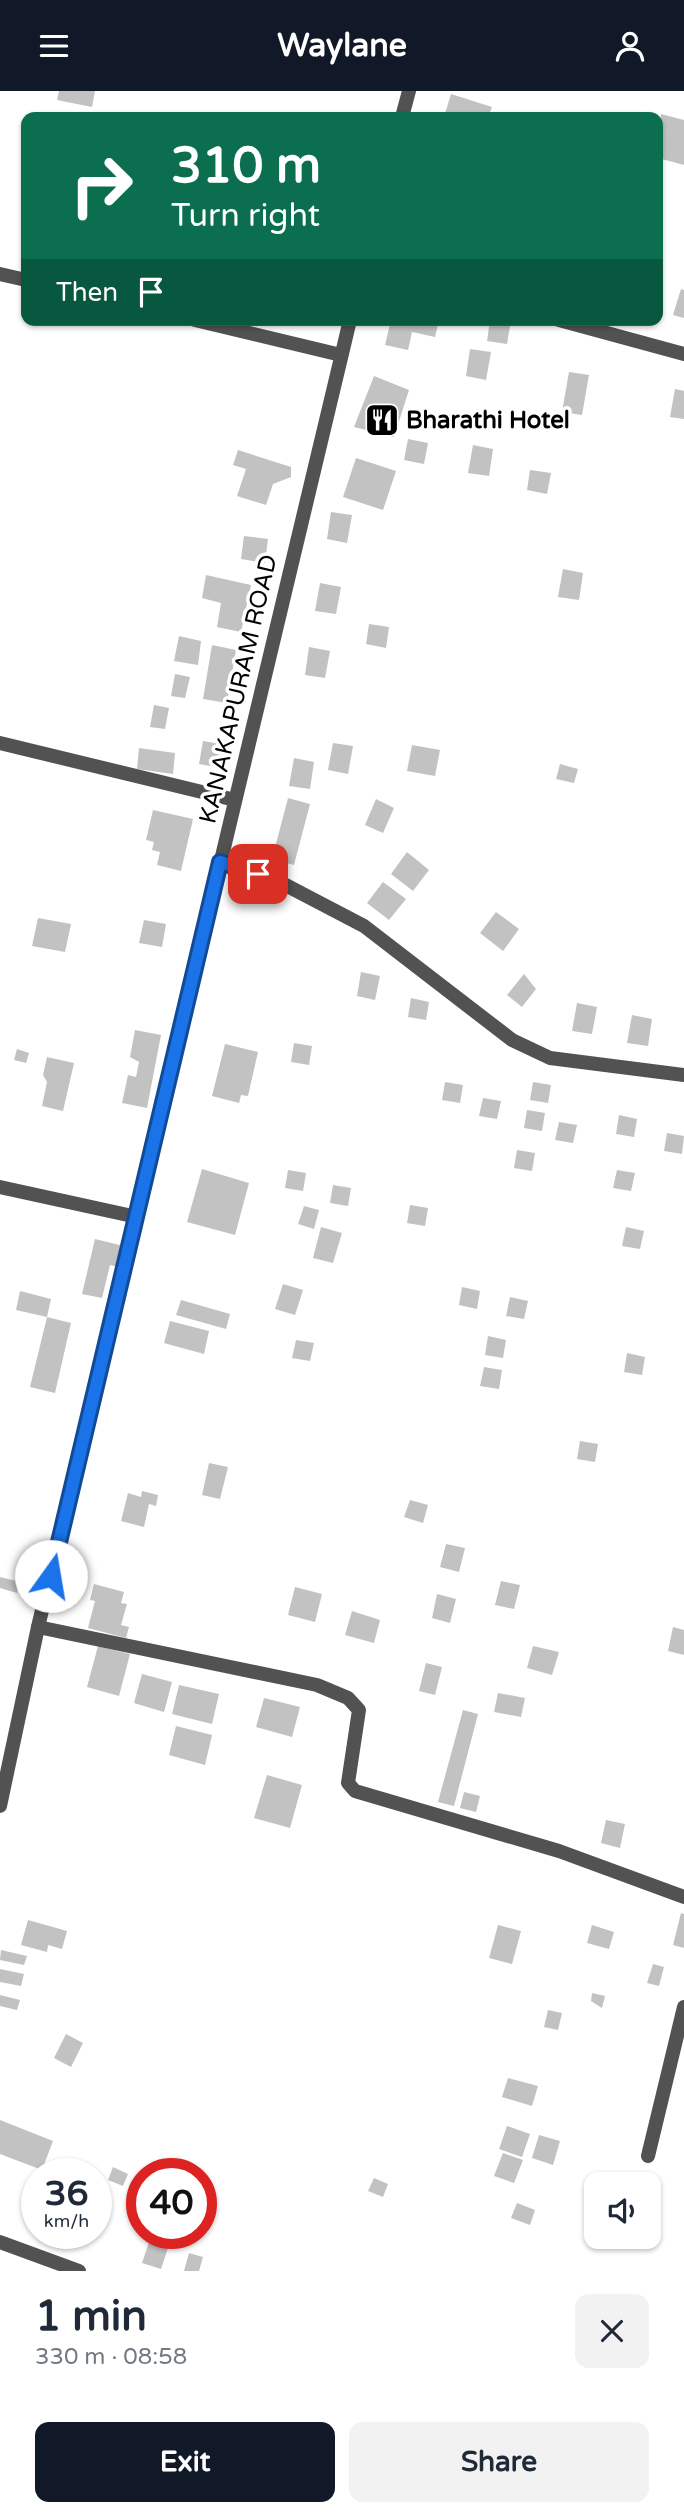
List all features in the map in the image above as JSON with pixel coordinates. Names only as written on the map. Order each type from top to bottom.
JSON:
[{"type":"street","points":[[403,112],[409,91]]},
{"type":"street","points":[[0,274],[21,279]]},
{"type":"street","points":[[220,326],[341,355]]},
{"type":"street","name":"KANAKAPURAM ROAD","points":[[0,1806],[38,1627],[138,1217],[348,326]]},
{"type":"street","points":[[581,326],[684,354]]},
{"type":"street","points":[[0,743],[235,800]]},
{"type":"street","points":[[220,862],[276,880],[364,926],[512,1039],[550,1058],[684,1075]]},
{"type":"street","points":[[0,1187],[138,1217]]},
{"type":"street","points":[[38,1627],[317,1685],[338,1693],[348,1698],[359,1710],[348,1783],[355,1791],[559,1851],[684,1897]]},
{"type":"street","points":[[648,2156],[684,2007]]},
{"type":"street","points":[[0,2242],[79,2271]]},
{"type":"building","points":[[59,91],[95,91],[92,107],[57,100]]},
{"type":"building","points":[[451,94],[492,107],[490,112],[446,112]]},
{"type":"building","points":[[663,115],[684,120],[684,165],[663,159]]},
{"type":"building","points":[[681,289],[684,290],[684,318],[673,315]]},
{"type":"building","points":[[390,326],[438,326],[435,337],[412,332],[408,350],[385,345]]},
{"type":"building","points":[[489,326],[510,326],[507,344],[487,341]]},
{"type":"building","points":[[470,349],[491,352],[486,380],[466,376]]},
{"type":"building","points":[[569,372],[589,375],[582,415],[562,412]]},
{"type":"building","points":[[374,376],[409,390],[394,437],[354,427]]},
{"type":"building","points":[[675,389],[684,391],[684,419],[670,417]]},
{"type":"building","points":[[408,439],[428,443],[424,464],[404,460]]},
{"type":"building","points":[[473,445],[493,449],[489,476],[468,473]]},
{"type":"building","points":[[238,450],[291,467],[291,477],[273,484],[266,505],[237,496],[246,469],[233,465]]},
{"type":"building","points":[[356,458],[396,471],[383,510],[343,497]]},
{"type":"building","points":[[530,470],[551,473],[547,494],[527,490]]},
{"type":"building","points":[[331,512],[352,515],[347,543],[327,539]]},
{"type":"building","points":[[244,536],[268,539],[265,563],[241,559]]},
{"type":"building","points":[[563,569],[583,573],[579,600],[558,597]]},
{"type":"building","points":[[206,575],[251,585],[241,632],[217,627],[221,603],[202,598]]},
{"type":"building","points":[[320,583],[341,587],[336,614],[315,611]]},
{"type":"building","points":[[369,624],[389,627],[386,648],[366,644]]},
{"type":"building","points":[[179,636],[201,641],[198,665],[174,661]]},
{"type":"building","points":[[212,645],[236,650],[227,703],[203,699]]},
{"type":"building","points":[[309,647],[330,651],[325,678],[305,675]]},
{"type":"building","points":[[175,674],[190,677],[185,698],[171,696]]},
{"type":"building","points":[[154,705],[169,708],[165,729],[150,727]]},
{"type":"building","points":[[203,741],[226,745],[221,768],[199,764]]},
{"type":"building","points":[[333,743],[353,746],[348,774],[328,770]]},
{"type":"building","points":[[412,745],[440,750],[435,776],[407,771]]},
{"type":"building","points":[[139,748],[175,753],[173,774],[137,769]]},
{"type":"building","points":[[294,758],[314,762],[310,789],[289,786]]},
{"type":"building","points":[[560,764],[578,769],[574,783],[556,779]]},
{"type":"building","points":[[288,798],[310,804],[294,865],[272,859]]},
{"type":"building","points":[[376,799],[394,808],[383,833],[365,825]]},
{"type":"building","points":[[153,810],[193,819],[181,871],[157,865],[160,852],[152,850],[154,842],[146,840]]},
{"type":"building","points":[[407,852],[429,870],[413,891],[391,874]]},
{"type":"building","points":[[383,882],[406,899],[389,920],[367,903]]},
{"type":"building","points":[[496,912],[519,929],[503,951],[480,933]]},
{"type":"building","points":[[38,918],[71,924],[65,952],[32,946]]},
{"type":"building","points":[[144,920],[166,924],[162,947],[139,943]]},
{"type":"building","points":[[361,972],[380,976],[375,1000],[357,996]]},
{"type":"building","points":[[524,974],[536,989],[522,1007],[507,995]]},
{"type":"building","points":[[411,998],[429,1002],[426,1020],[408,1017]]},
{"type":"building","points":[[577,1003],[597,1007],[592,1034],[572,1031]]},
{"type":"building","points":[[632,1015],[652,1019],[648,1046],[627,1043]]},
{"type":"building","points":[[135,1030],[161,1035],[147,1108],[122,1103],[128,1075],[136,1077],[139,1062],[130,1057]]},
{"type":"building","points":[[294,1043],[312,1046],[309,1065],[291,1062]]},
{"type":"building","points":[[225,1044],[258,1052],[248,1096],[241,1095],[239,1103],[212,1096]]},
{"type":"building","points":[[17,1049],[29,1053],[26,1063],[14,1060]]},
{"type":"building","points":[[47,1057],[74,1063],[63,1111],[42,1106],[47,1082],[43,1075]]},
{"type":"building","points":[[445,1082],[463,1085],[460,1103],[442,1100]]},
{"type":"building","points":[[533,1082],[551,1085],[548,1103],[530,1100]]},
{"type":"building","points":[[483,1098],[501,1101],[497,1119],[479,1116]]},
{"type":"building","points":[[527,1110],[545,1113],[542,1131],[524,1128]]},
{"type":"building","points":[[619,1115],[637,1119],[634,1137],[616,1134]]},
{"type":"building","points":[[559,1122],[577,1125],[573,1143],[555,1140]]},
{"type":"building","points":[[667,1133],[684,1136],[682,1154],[664,1151]]},
{"type":"building","points":[[517,1150],[535,1153],[532,1171],[514,1168]]},
{"type":"building","points":[[202,1169],[249,1183],[235,1235],[187,1222]]},
{"type":"building","points":[[288,1170],[306,1173],[303,1191],[285,1188]]},
{"type":"building","points":[[617,1170],[635,1173],[631,1191],[613,1188]]},
{"type":"building","points":[[333,1185],[351,1188],[348,1206],[330,1203]]},
{"type":"building","points":[[410,1205],[428,1208],[425,1226],[407,1223]]},
{"type":"building","points":[[304,1206],[319,1210],[314,1229],[298,1224]]},
{"type":"building","points":[[321,1227],[342,1233],[333,1263],[313,1258]]},
{"type":"building","points":[[626,1227],[644,1231],[640,1249],[622,1246]]},
{"type":"building","points":[[95,1239],[124,1246],[119,1267],[110,1265],[102,1298],[82,1294]]},
{"type":"building","points":[[283,1284],[303,1290],[295,1315],[275,1309]]},
{"type":"building","points":[[462,1287],[480,1291],[477,1309],[459,1305]]},
{"type":"building","points":[[20,1291],[51,1299],[47,1317],[16,1310]]},
{"type":"building","points":[[510,1297],[528,1301],[524,1319],[506,1316]]},
{"type":"building","points":[[181,1300],[230,1314],[226,1329],[176,1315]]},
{"type":"building","points":[[47,1317],[71,1323],[55,1393],[30,1387]]},
{"type":"building","points":[[170,1321],[209,1331],[204,1354],[164,1343]]},
{"type":"building","points":[[488,1336],[506,1340],[503,1358],[485,1355]]},
{"type":"building","points":[[296,1340],[314,1343],[310,1361],[292,1358]]},
{"type":"building","points":[[627,1353],[645,1357],[642,1375],[624,1372]]},
{"type":"building","points":[[484,1367],[502,1370],[499,1389],[480,1386]]},
{"type":"building","points":[[580,1441],[598,1444],[595,1462],[577,1459]]},
{"type":"building","points":[[209,1463],[228,1467],[220,1499],[202,1495]]},
{"type":"building","points":[[142,1491],[158,1495],[156,1506],[149,1504],[144,1527],[121,1521],[128,1493],[141,1497]]},
{"type":"building","points":[[410,1500],[428,1505],[423,1523],[404,1517]]},
{"type":"building","points":[[446,1544],[465,1548],[459,1572],[440,1567]]},
{"type":"building","points":[[0,1577],[20,1582],[17,1593],[0,1588]]},
{"type":"building","points":[[501,1581],[520,1585],[514,1609],[495,1605]]},
{"type":"building","points":[[94,1584],[124,1592],[121,1603],[127,1604],[121,1625],[129,1627],[126,1638],[88,1628],[95,1601],[90,1600]]},
{"type":"building","points":[[295,1587],[322,1594],[315,1622],[288,1615]]},
{"type":"building","points":[[437,1594],[456,1599],[450,1623],[432,1618]]},
{"type":"building","points":[[352,1611],[380,1620],[374,1643],[345,1635]]},
{"type":"building","points":[[673,1627],[684,1630],[684,1655],[668,1651]]},
{"type":"building","points":[[98,1646],[130,1654],[119,1696],[87,1687]]},
{"type":"building","points":[[533,1646],[559,1652],[552,1675],[527,1668]]},
{"type":"building","points":[[426,1663],[442,1667],[435,1695],[419,1691]]},
{"type":"building","points":[[142,1674],[172,1682],[164,1712],[134,1703]]},
{"type":"building","points":[[179,1685],[219,1694],[212,1724],[172,1714]]},
{"type":"building","points":[[498,1693],[525,1698],[521,1717],[494,1712]]},
{"type":"building","points":[[264,1698],[300,1707],[292,1737],[256,1727]]},
{"type":"building","points":[[463,1710],[478,1714],[454,1806],[438,1802]]},
{"type":"building","points":[[176,1726],[212,1735],[205,1765],[169,1755]]},
{"type":"building","points":[[267,1775],[302,1785],[290,1828],[254,1818]]},
{"type":"building","points":[[464,1792],[480,1796],[476,1812],[460,1808]]},
{"type":"building","points":[[606,1820],[625,1824],[620,1848],[601,1843]]},
{"type":"building","points":[[681,1913],[684,1914],[684,1948],[673,1945]]},
{"type":"building","points":[[28,1920],[67,1931],[62,1949],[48,1945],[47,1952],[21,1945]]},
{"type":"building","points":[[498,1925],[521,1931],[512,1964],[489,1958]]},
{"type":"building","points":[[592,1925],[614,1932],[609,1949],[587,1943]]},
{"type":"building","points":[[1,1950],[27,1956],[24,1965],[0,1960]]},
{"type":"building","points":[[653,1964],[664,1967],[659,1986],[647,1983]]},
{"type":"building","points":[[0,1969],[24,1974],[21,1986],[0,1982]]},
{"type":"building","points":[[592,1993],[605,1996],[602,2008],[591,2001]]},
{"type":"building","points":[[0,1995],[20,2000],[17,2010],[0,2006]]},
{"type":"building","points":[[548,2010],[562,2013],[558,2030],[544,2027]]},
{"type":"building","points":[[66,2034],[83,2043],[71,2067],[54,2058]]},
{"type":"building","points":[[508,2078],[538,2086],[532,2106],[502,2097]]},
{"type":"building","points":[[0,2120],[53,2141],[47,2158],[21,2158],[21,2162],[0,2154]]},
{"type":"building","points":[[507,2126],[530,2134],[522,2157],[499,2149]]},
{"type":"building","points":[[539,2135],[560,2141],[553,2165],[532,2158]]},
{"type":"building","points":[[503,2153],[523,2160],[514,2183],[494,2176]]},
{"type":"building","points":[[113,2167],[126,2173],[123,2186],[112,2182]]},
{"type":"building","points":[[374,2178],[388,2184],[383,2197],[368,2191]]},
{"type":"building","points":[[517,2203],[535,2210],[530,2225],[511,2218]]},
{"type":"building","points":[[147,2249],[168,2249],[161,2269],[142,2263]]},
{"type":"building","points":[[189,2253],[203,2257],[199,2271],[184,2271]]},
{"type":"place","name":"Bharathi Hotel","points":[[382,420]]},
{"type":"route","points":[[51,1576],[220,862],[258,874]]}]
